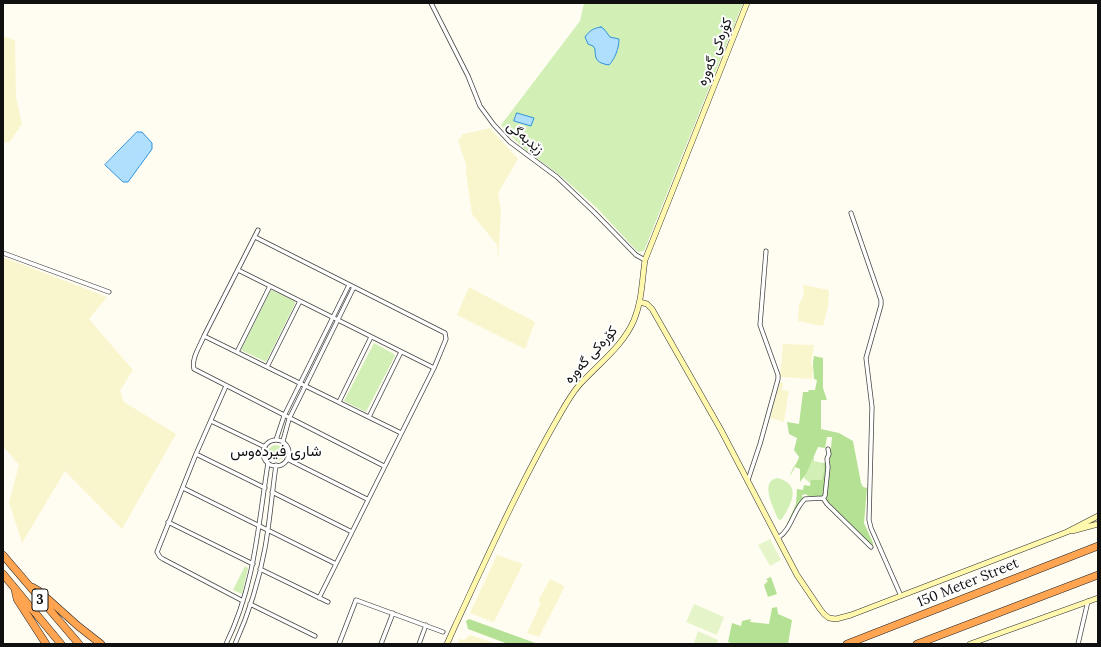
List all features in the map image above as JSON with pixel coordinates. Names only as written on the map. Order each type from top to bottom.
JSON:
[{"type":"highway","name":"150 Meter Street","points":[[847,644],[1098,546]]},
{"type":"highway","name":"3","points":[[3,555],[79,644]]},
{"type":"highway","name":"3","points":[[3,574],[61,644]]},
{"type":"highway","points":[[917,644],[1098,575]]},
{"type":"highway","points":[[29,587],[39,591],[78,626],[101,644]]},
{"type":"highway","points":[[15,588],[17,599],[46,644]]},
{"type":"street","name":"زێدبەگی","points":[[431,3],[468,76],[480,106],[494,125],[510,142],[557,177],[599,216],[636,255],[644,260]]},
{"type":"street","name":"کۆرەکی گەورە","points":[[447,644],[454,626],[534,459],[571,396],[584,380],[612,352],[634,321],[640,302],[644,260],[747,3]]},
{"type":"street","points":[[851,213],[881,300],[881,305],[866,358],[872,407],[869,520],[871,528],[901,596]]},
{"type":"street","points":[[258,230],[204,336],[193,365],[194,369],[289,419],[384,466]]},
{"type":"street","points":[[255,237],[445,333],[446,339],[434,368],[367,499],[319,598]]},
{"type":"street","points":[[748,480],[762,438],[778,379],[778,375],[760,325],[766,251]]},
{"type":"street","points":[[3,253],[109,292]]},
{"type":"street","points":[[238,270],[434,368]]},
{"type":"street","points":[[276,440],[284,416],[349,285]]},
{"type":"street","points":[[237,352],[270,286]]},
{"type":"street","points":[[282,442],[289,419],[354,287]]},
{"type":"street","points":[[267,367],[300,301]]},
{"type":"street","points":[[640,302],[647,304],[652,309],[748,480],[797,574],[820,609],[829,618],[836,619],[901,596],[1067,532],[1098,516]]},
{"type":"street","points":[[204,336],[401,433]]},
{"type":"street","points":[[339,402],[371,337]]},
{"type":"street","points":[[369,417],[402,352]]},
{"type":"street","points":[[226,386],[210,420],[168,522],[158,549],[158,554],[160,557],[243,601]]},
{"type":"street","points":[[210,420],[264,447]]},
{"type":"street","points":[[276,440],[282,442],[288,449],[287,459],[282,464],[276,466],[268,463],[263,455],[264,447],[271,441],[276,440]]},
{"type":"street","points":[[823,498],[825,496],[828,467],[828,449]]},
{"type":"street","points":[[196,454],[264,488]]},
{"type":"street","points":[[287,459],[367,499]]},
{"type":"street","points":[[226,644],[243,601],[253,564],[260,526],[268,463]]},
{"type":"street","points":[[235,644],[250,604],[260,569],[276,466]]},
{"type":"street","points":[[182,488],[336,564]]},
{"type":"street","points":[[272,492],[352,532]]},
{"type":"street","points":[[778,538],[786,531],[797,510],[805,499],[823,498]]},
{"type":"street","points":[[823,498],[827,504],[871,547]]},
{"type":"street","points":[[168,522],[253,564]]},
{"type":"street","points":[[1067,532],[1098,524]]},
{"type":"street","points":[[260,569],[328,602]]},
{"type":"street","points":[[970,644],[1098,598]]},
{"type":"street","points":[[339,644],[356,600],[443,632]]},
{"type":"street","points":[[1078,644],[1088,601]]},
{"type":"street","points":[[250,604],[315,636]]},
{"type":"street","points":[[381,644],[393,613]]},
{"type":"street","points":[[419,644],[426,625]]},
{"type":"shaded area","points":[[3,36],[15,40],[16,97],[22,124],[9,143],[3,142]]},
{"type":"shaded area","points":[[490,128],[518,159],[498,193],[501,212],[498,262],[497,245],[472,214],[466,164],[458,141],[463,134]]},
{"type":"shaded area","points":[[3,257],[107,297],[89,319],[133,370],[120,391],[124,402],[176,434],[122,529],[65,471],[22,543],[9,502],[19,465],[3,446]]},
{"type":"shaded area","points":[[803,285],[829,290],[828,307],[823,326],[798,321],[799,305],[804,294]]},
{"type":"shaded area","points":[[469,287],[535,322],[525,349],[457,315]]},
{"type":"shaded area","points":[[783,344],[814,345],[811,364],[813,367],[812,379],[780,377]]},
{"type":"shaded area","points":[[779,382],[783,383],[782,390],[789,391],[784,422],[770,418]]},
{"type":"shaded area","points":[[497,555],[523,564],[493,622],[470,613]]},
{"type":"shaded area","points":[[550,579],[564,586],[564,588],[539,637],[527,633],[541,603],[538,601]]},
{"type":"shaded area","points":[[470,635],[497,644],[458,644],[459,639],[464,640]]},
{"type":"green space","points":[[584,3],[743,3],[644,251],[638,252],[597,208],[562,177],[522,147],[501,125],[580,21]]},
{"type":"green space","points":[[271,290],[295,301],[295,304],[266,362],[241,350]]},
{"type":"green space","points":[[374,343],[395,356],[366,412],[344,401]]},
{"type":"green space","points":[[814,356],[823,358],[823,388],[827,400],[821,400],[821,429],[839,433],[853,441],[861,483],[863,487],[867,488],[864,523],[873,546],[826,500],[832,437],[827,437],[825,448],[818,447],[807,472],[800,482],[800,469],[795,467],[790,476],[799,457],[794,450],[797,438],[789,434],[787,422],[799,424],[803,392],[815,390],[817,380],[814,379]]},
{"type":"green space","points":[[276,445],[282,447],[284,453],[282,459],[276,461],[270,459],[268,453],[270,447]]},
{"type":"green space","points":[[814,456],[814,461],[823,463],[824,470],[822,480],[811,480],[811,484],[803,477]]},
{"type":"green space","points":[[827,462],[825,494],[823,496],[802,495],[803,499],[788,525],[787,524],[796,504],[797,489],[803,490],[804,485],[810,486],[811,480],[822,480],[824,470],[823,463]]},
{"type":"green space","points":[[777,478],[790,485],[793,495],[789,507],[780,520],[778,519],[771,502],[768,490],[772,480]]},
{"type":"green space","points":[[770,539],[781,560],[770,566],[758,545]]},
{"type":"green space","points":[[245,566],[248,568],[242,594],[233,590]]},
{"type":"green space","points":[[771,577],[777,594],[768,597],[764,585],[768,581],[766,579]]},
{"type":"green space","points":[[694,604],[724,617],[717,635],[686,622]]},
{"type":"green space","points":[[777,607],[778,614],[792,620],[788,644],[734,644],[728,642],[732,623],[741,626],[742,621],[751,619],[750,622],[769,624],[772,608]]},
{"type":"green space","points":[[469,619],[538,644],[508,644],[468,629],[466,621]]},
{"type":"green space","points":[[698,631],[718,640],[717,644],[694,643]]},
{"type":"water","points":[[601,27],[610,37],[619,39],[616,53],[609,65],[599,62],[596,58],[595,49],[593,46],[588,44],[585,37],[592,30]]},
{"type":"water","points":[[517,113],[534,118],[531,126],[514,121]]},
{"type":"water","points":[[137,132],[142,132],[152,143],[152,149],[128,182],[123,182],[105,165]]},
{"type":"district","name":"شاری فیردەوس","points":[[276,452]]}]
